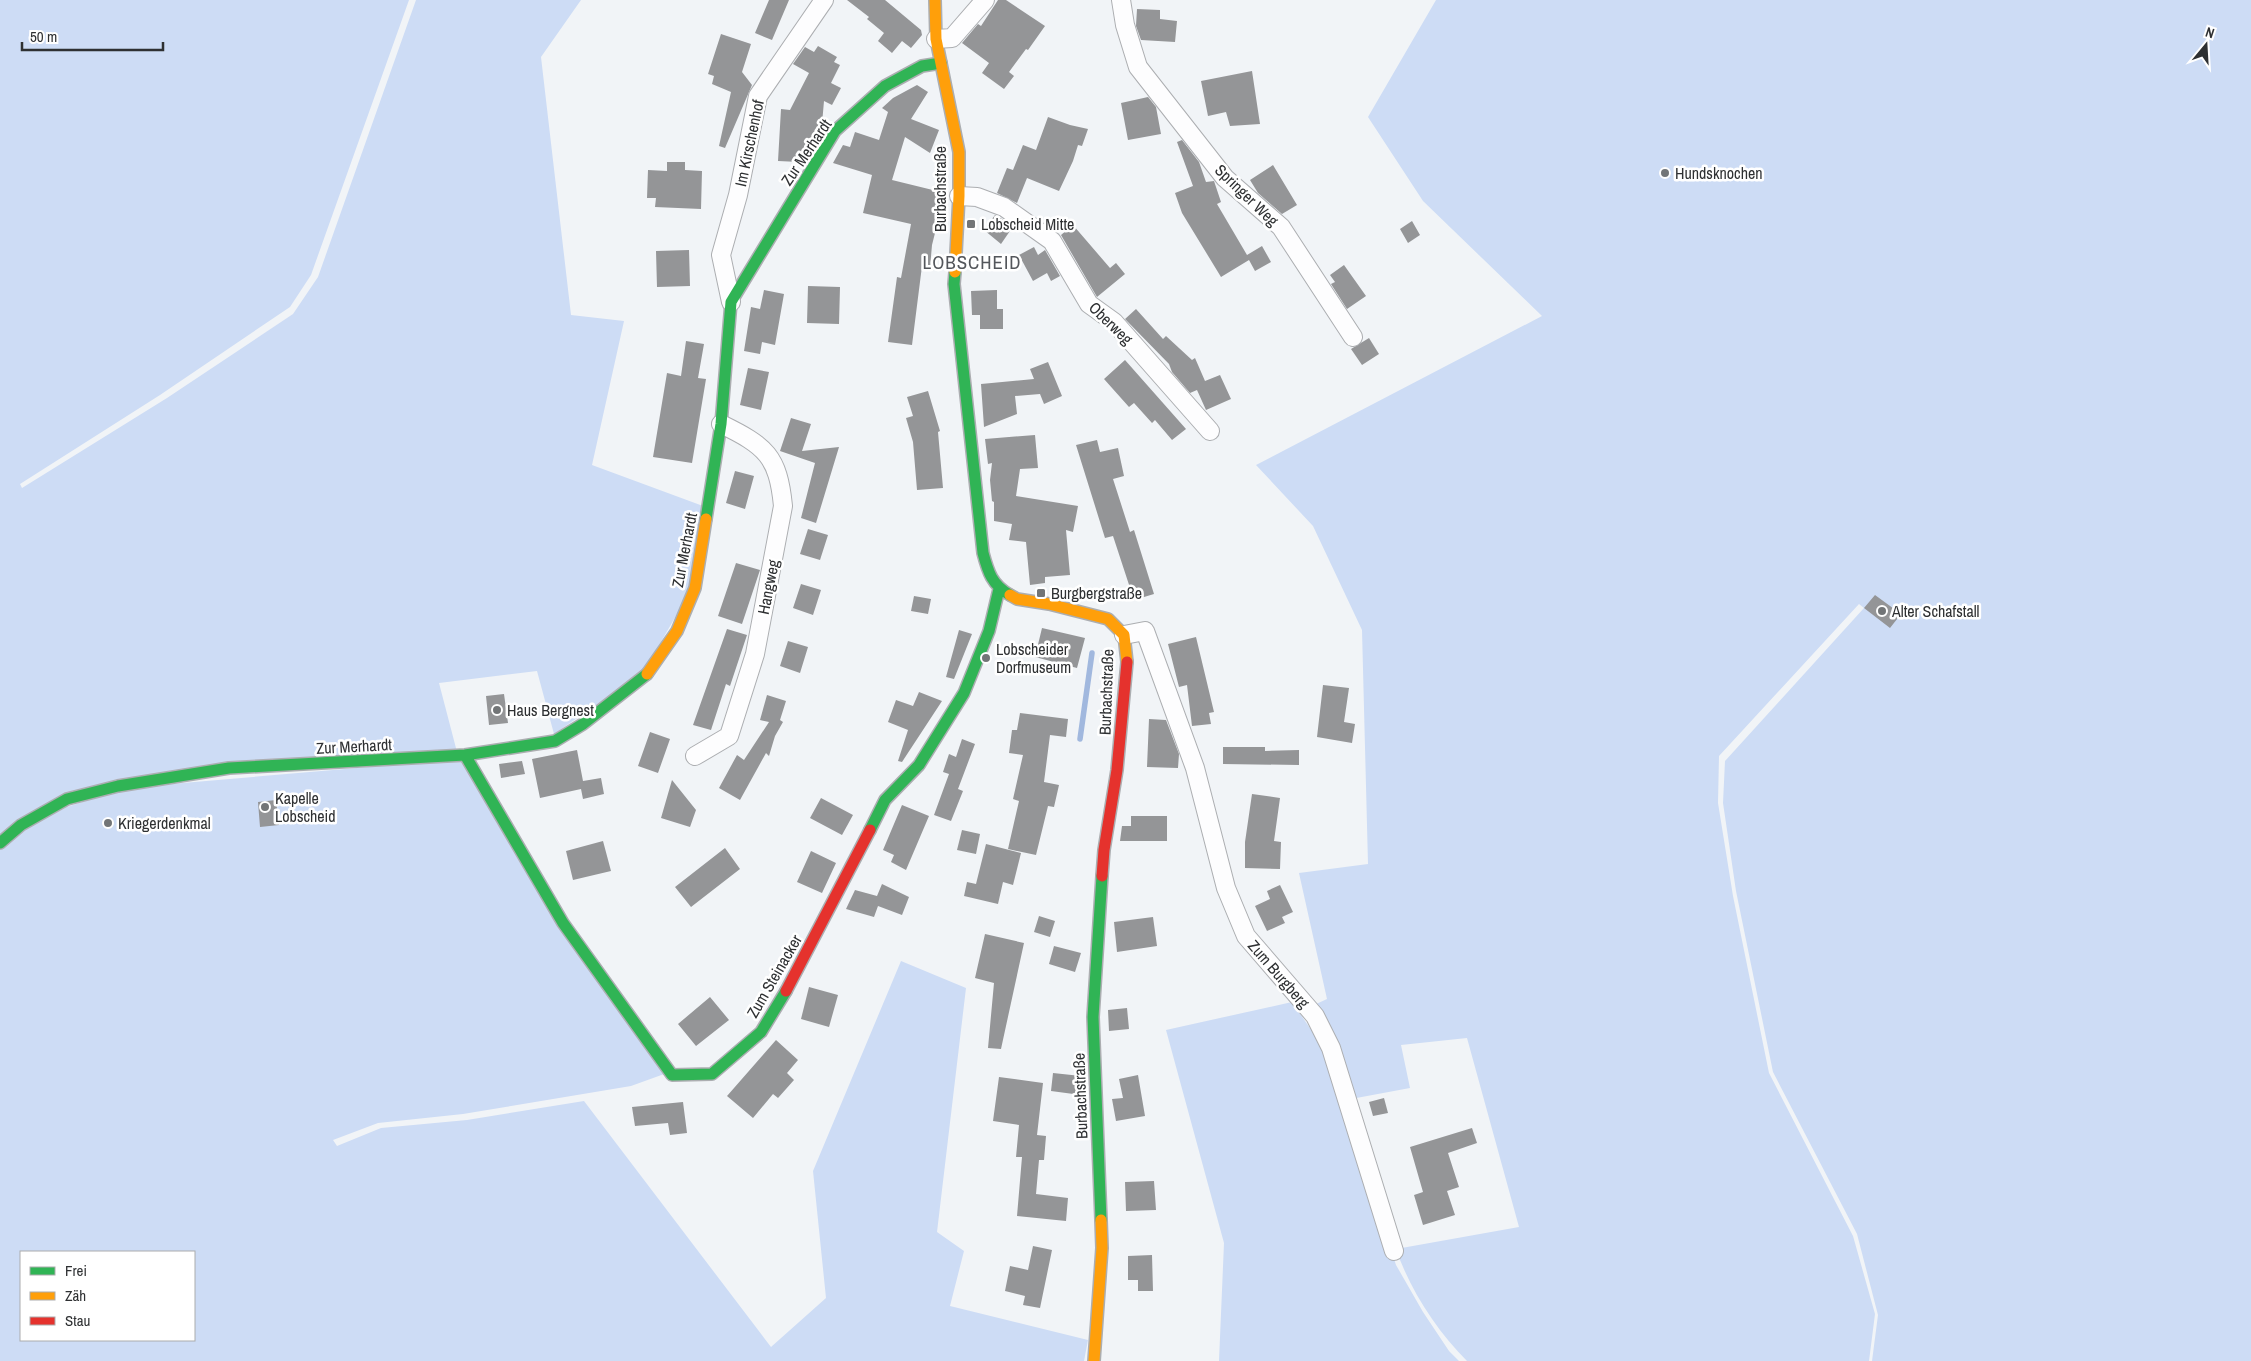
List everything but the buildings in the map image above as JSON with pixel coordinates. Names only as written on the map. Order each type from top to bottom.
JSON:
[{"type":"street","name":"Im Kirschenhof","points":[[731,302],[721,255],[738,195],[758,96],[824,0]]},
{"type":"street","name":"Burbachstraße","points":[[935,0],[936,39],[959,152],[959,196],[954,284],[983,553],[988,574],[999,589],[1017,599],[1049,604],[1108,619],[1124,635],[1127,657],[1123,722],[1104,850],[1093,1017],[1102,1248],[1094,1361]]},
{"type":"street","points":[[936,39],[952,38],[986,0]]},
{"type":"street","name":"Springer Weg","points":[[1121,0],[1138,67],[1225,178],[1281,227],[1353,338]]},
{"type":"street","name":"Zur Merhardt","points":[[0,842],[21,825],[67,799],[118,786],[229,768],[464,755],[555,741],[583,724],[646,675],[677,631],[695,588],[722,424],[731,302],[836,131],[885,86],[922,66],[941,63]]},
{"type":"street","name":"Oberweg","points":[[959,196],[977,197],[1004,207],[1052,241],[1088,304],[1114,322],[1210,431]]},
{"type":"street","name":"Hangweg","points":[[695,756],[729,736],[755,654],[783,506],[781,484],[772,458],[747,437],[722,424]]},
{"type":"street","name":"Zum Steinacker","points":[[464,755],[563,924],[672,1075],[712,1074],[761,1032],[795,977],[885,800],[919,765],[964,693],[989,631],[999,589]]},
{"type":"street","name":"Zum Burgberg","points":[[1124,635],[1145,631],[1195,768],[1226,888],[1246,936],[1315,1016],[1330,1048],[1394,1251]]},
{"type":"shaded area","points":[[0,0],[409,0],[311,275],[290,307],[160,395],[20,484],[22,488],[167,398],[293,314],[318,277],[416,0],[581,0],[541,57],[571,315],[624,321],[592,465],[703,506],[692,588],[643,673],[554,734],[537,671],[439,683],[457,752],[120,780],[0,841]]},
{"type":"shaded area","points":[[1436,0],[2251,0],[2251,1361],[1872,1361],[1878,1315],[1857,1234],[1773,1072],[1736,891],[1723,803],[1725,761],[1864,608],[1859,604],[1719,756],[1718,803],[1733,896],[1769,1073],[1853,1236],[1875,1314],[1869,1361],[1467,1361],[1445,1337],[1425,1309],[1409,1280],[1396,1249],[1519,1227],[1467,1038],[1401,1045],[1410,1088],[1351,1099],[1314,1005],[1327,999],[1299,873],[1368,864],[1362,630],[1313,526],[1256,465],[1542,316],[1423,201],[1368,117]]},
{"type":"shaded area","points":[[462,759],[667,1073],[631,1086],[463,1114],[378,1123],[333,1140],[337,1146],[381,1128],[467,1120],[584,1101],[771,1347],[826,1298],[813,1171],[901,961],[966,988],[937,1232],[964,1251],[950,1306],[1088,1340],[1084,1361],[0,1361],[0,850],[46,814],[124,788]]},
{"type":"shaded area","points":[[1292,1002],[1325,1050],[1396,1265],[1423,1312],[1449,1351],[1459,1361],[1219,1361],[1224,1243],[1166,1030]]},
{"type":"waterway","points":[[1080,739],[1092,653]]},
{"type":"traffic: fast","points":[[706,519],[721,424],[731,302],[835,131],[885,86],[922,66],[941,63]]},
{"type":"traffic: fast","points":[[955,272],[954,284],[983,553],[995,582],[1010,595]]},
{"type":"traffic: fast","points":[[870,830],[885,800],[919,765],[964,693],[989,631],[999,589]]},
{"type":"traffic: fast","points":[[0,843],[21,825],[67,799],[118,786],[229,768],[465,755],[555,741],[583,724],[647,674]]},
{"type":"traffic: fast","points":[[465,755],[563,923],[672,1075],[712,1074],[761,1032],[786,991]]},
{"type":"traffic: fast","points":[[1101,1220],[1093,1017],[1102,876]]},
{"type":"traffic: slow","points":[[935,0],[936,39],[959,152],[955,272]]},
{"type":"traffic: slow","points":[[647,674],[677,631],[695,588],[706,519]]},
{"type":"traffic: slow","points":[[1010,595],[1017,599],[1049,604],[1108,619],[1124,635],[1127,662]]},
{"type":"traffic: slow","points":[[1094,1361],[1102,1248],[1101,1220]]},
{"type":"traffic: jam","points":[[1102,876],[1104,850],[1117,770],[1127,662]]},
{"type":"traffic: jam","points":[[786,991],[870,830]]},
{"type":"place","name":"Hundsknochen","points":[[1665,173]]},
{"type":"place","name":"Lobscheid Mitte","points":[[971,224]]},
{"type":"place","name":"Burgbergstraße","points":[[1041,593]]},
{"type":"place","name":"Alter Schafstall","points":[[1882,611]]},
{"type":"place","name":"Lobscheider Dorfmuseum","points":[[986,658]]},
{"type":"place","name":"Haus Bergnest","points":[[497,710]]},
{"type":"place","name":"Kapelle Lobscheid","points":[[265,807]]},
{"type":"place","name":"Kriegerdenkmal","points":[[108,823]]},
{"type":"district","name":"LOBSCHEID","points":[[972,262]]}]
